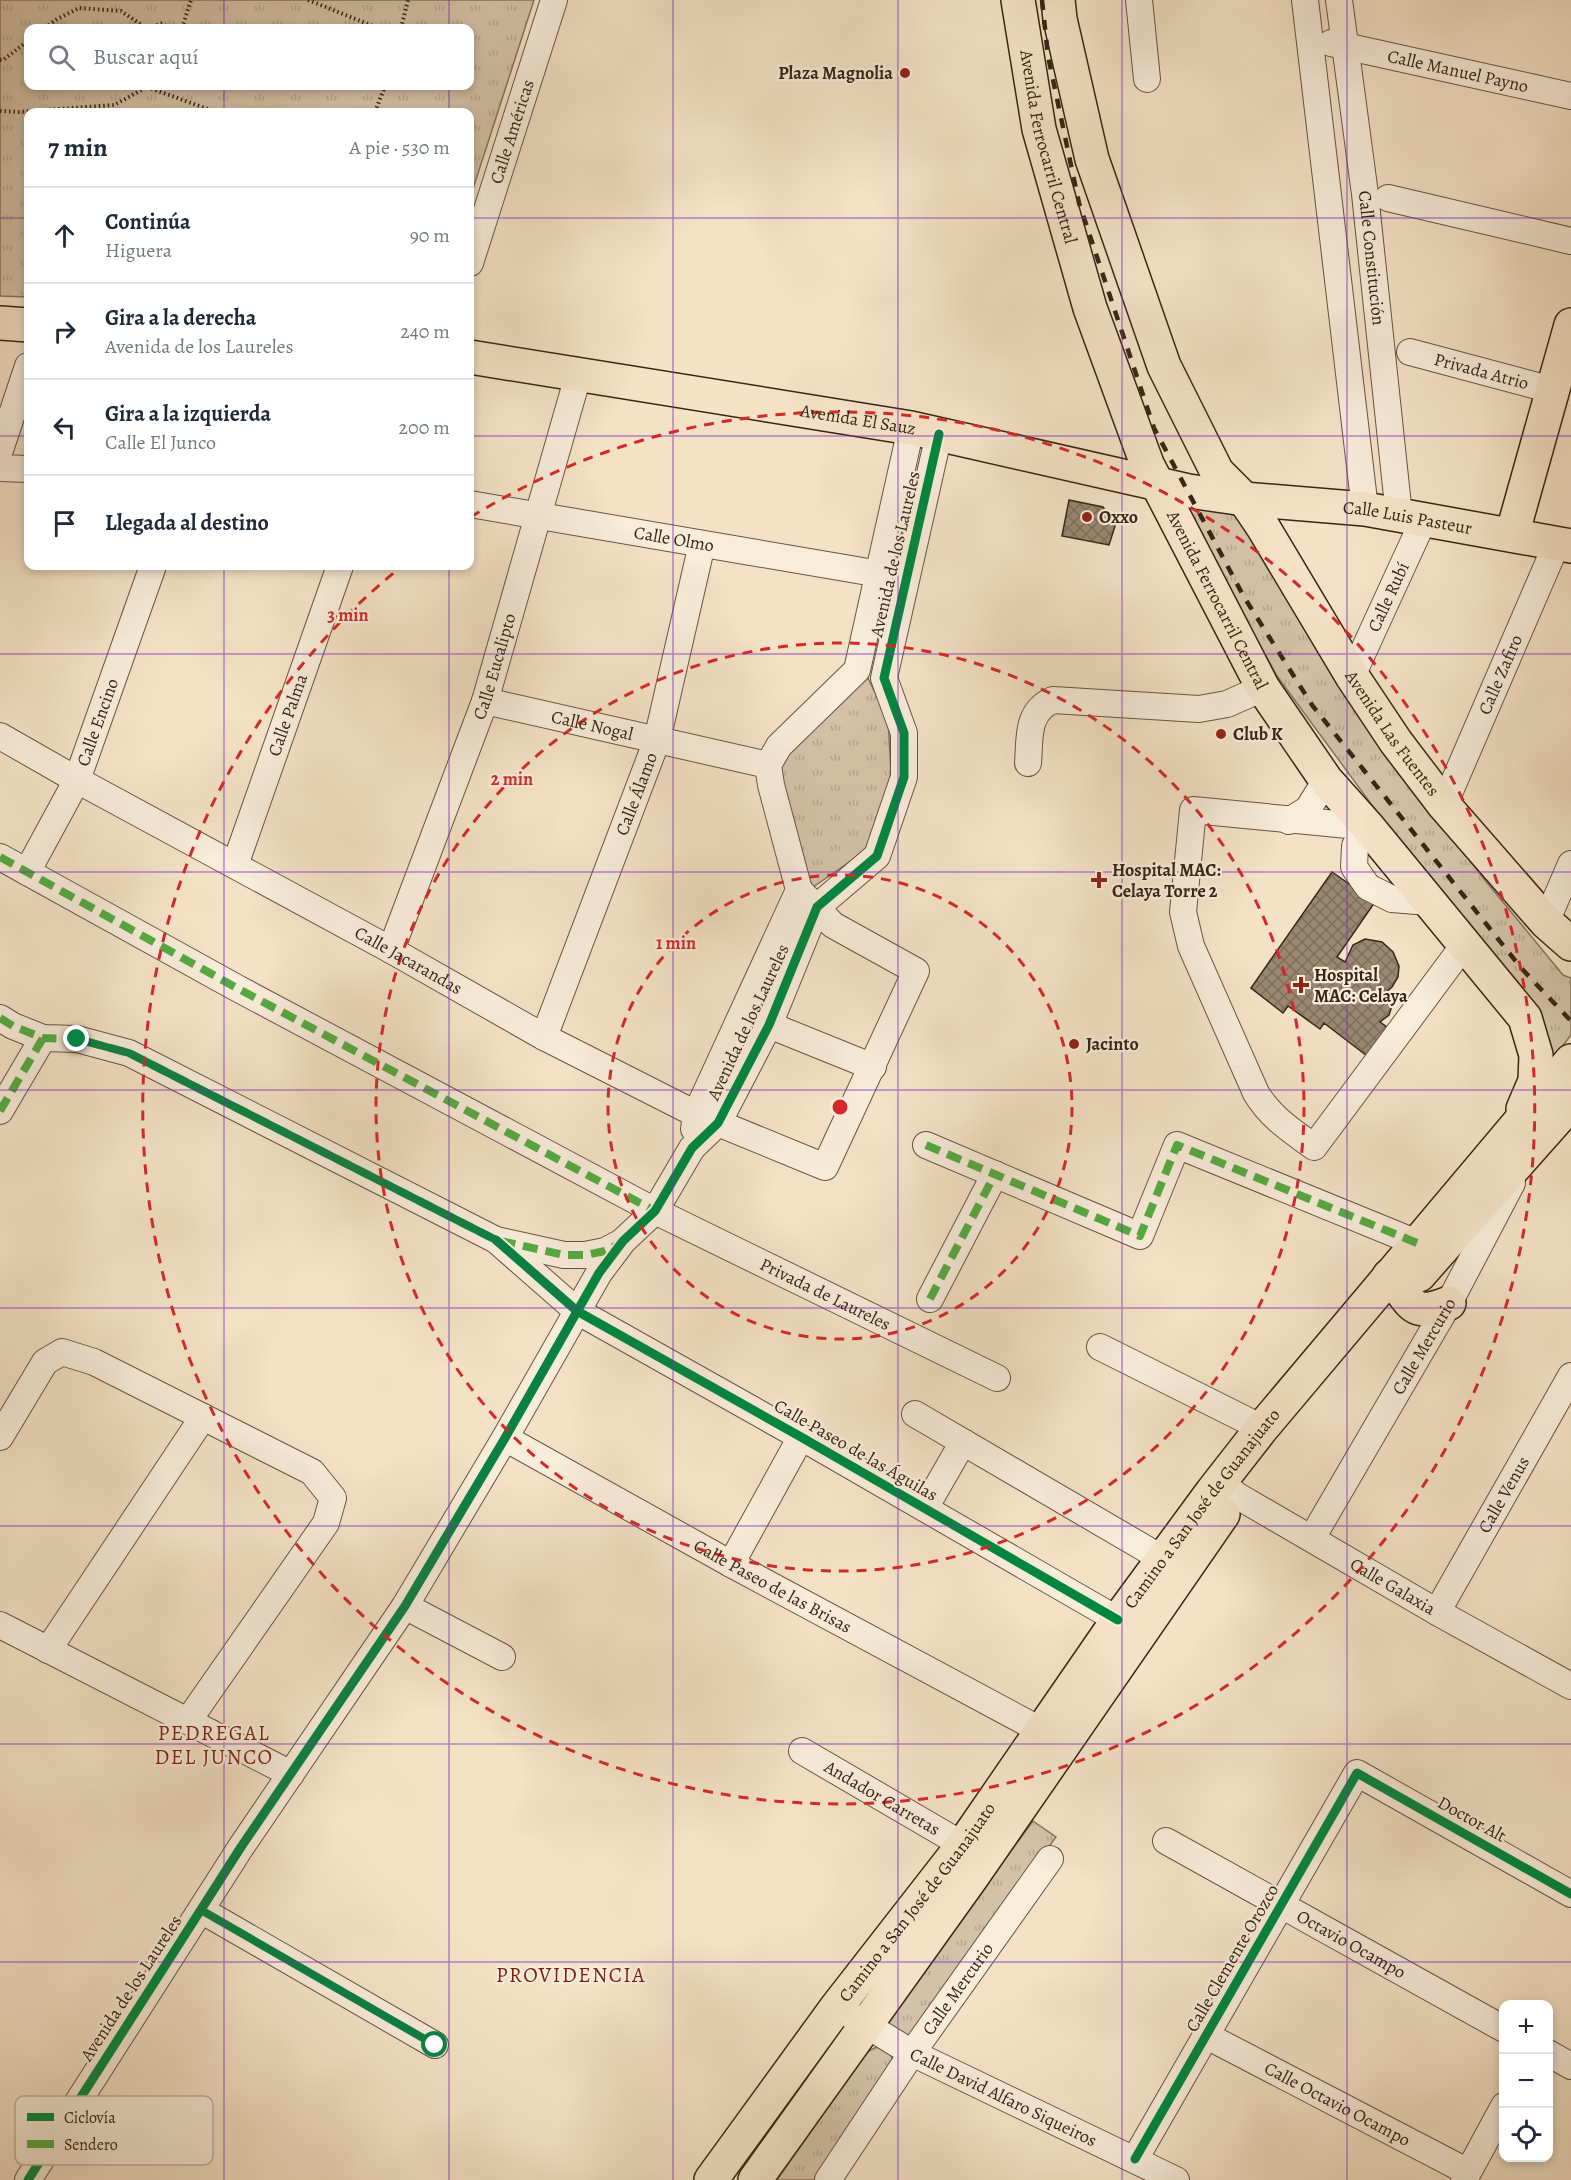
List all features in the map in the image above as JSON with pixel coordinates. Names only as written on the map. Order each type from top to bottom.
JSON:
[{"type":"main road","name":"Avenida Ferrocarril Central","points":[[1018,0],[1042,140],[1090,308],[1147,464],[1263,688],[1326,780],[1368,827],[1525,1018],[1536,1055],[1535,1081],[1522,1138]]},
{"type":"main road","points":[[1058,0],[1060,19],[1092,159],[1164,366],[1216,472],[1244,499]]},
{"type":"main road","points":[[0,323],[24,325]]},
{"type":"main road","points":[[1512,535],[1571,325]]},
{"type":"main road","name":"Avenida El Sauz","points":[[474,358],[925,431],[1157,484],[1244,499]]},
{"type":"main road","name":"Calle Luis Pasteur","points":[[1244,499],[1365,509],[1564,545]]},
{"type":"main road","name":"Avenida Las Fuentes","points":[[1244,499],[1352,676],[1396,742],[1444,805],[1546,922],[1571,944]]},
{"type":"main road","name":"Camino a San José de Guanajuato","points":[[711,2180],[836,2008],[963,1845],[1162,1559],[1228,1488],[1396,1284],[1522,1138],[1571,1061]]},
{"type":"main road","name":"Camino a San José de Guanajuato","points":[[755,2180],[972,1877],[1228,1488],[1262,1428],[1396,1284],[1417,1243],[1522,1138],[1565,1115]]},
{"type":"main road","points":[[1396,1284],[1411,1305],[1420,1310],[1433,1309],[1449,1303]]},
{"type":"main road","points":[[972,1877],[976,1857],[1047,1757],[1052,1746],[1051,1737],[1042,1731]]},
{"type":"street","name":"Calle Américas","points":[[474,250],[554,0]]},
{"type":"street","points":[[1139,0],[1147,79]]},
{"type":"street","name":"Calle Constitución","points":[[1305,0],[1365,509]]},
{"type":"street","name":"Calle Constitución","points":[[1339,0],[1379,312],[1412,517]]},
{"type":"street","name":"Calle Manuel Payno","points":[[1309,38],[1571,96]]},
{"type":"street","points":[[1388,198],[1571,241]]},
{"type":"street","name":"Privada Atrio","points":[[1410,352],[1552,390]]},
{"type":"street","name":"Calle Eucalipto","points":[[391,950],[484,701],[578,376]]},
{"type":"street","points":[[0,450],[24,378]]},
{"type":"street","name":"Avenida de los Laureles","points":[[768,765],[779,746],[857,670],[880,574],[925,431]]},
{"type":"street","name":"Avenida de los Laureles","points":[[82,2096],[201,1910],[405,1606],[505,1438],[599,1273],[623,1241],[655,1211],[707,1118],[808,899],[877,856],[904,777],[904,733],[884,678],[925,431]]},
{"type":"street","points":[[0,468],[24,469]]},
{"type":"street","name":"Calle Olmo","points":[[474,505],[880,574]]},
{"type":"street","name":"Calle Rubí","points":[[1352,676],[1412,517]]},
{"type":"street","name":"Calle Álamo","points":[[544,1037],[657,740],[702,544]]},
{"type":"street","name":"Calle Zafiro","points":[[1444,805],[1564,545]]},
{"type":"street","name":"Calle Encino","points":[[27,872],[77,780],[152,570]]},
{"type":"street","name":"Calle Palma","points":[[235,865],[339,570]]},
{"type":"street","points":[[1028,763],[1031,728],[1035,714],[1042,705],[1053,700],[1199,709],[1227,704],[1263,688]]},
{"type":"street","name":"Calle Nogal","points":[[484,701],[768,765]]},
{"type":"street","name":"Calle Jacarandas","points":[[0,736],[391,950],[544,1037],[707,1118],[825,1167],[873,1067]]},
{"type":"street","points":[[768,765],[771,785],[808,899],[832,925],[916,971],[873,1067],[769,1025]]},
{"type":"street","points":[[1289,821],[1308,809],[1326,780]]},
{"type":"street","points":[[1368,827],[1193,810],[1184,912],[1191,946],[1256,1093],[1265,1108],[1314,1147],[1464,945]]},
{"type":"street","name":"Privada de Laureles","points":[[0,856],[235,987],[655,1211],[998,1378]]},
{"type":"street","points":[[1546,922],[1571,864]]},
{"type":"street","name":"Avenida de los Laureles","points":[[707,1118],[769,1025],[808,899]]},
{"type":"street","points":[[0,1018],[43,1038],[77,1039],[129,1053],[496,1240],[564,1255],[585,1255],[605,1251],[623,1241]]},
{"type":"street","points":[[0,1112],[43,1038]]},
{"type":"street","name":"Calle Mercurio","points":[[1312,1538],[1449,1303],[1522,1138]]},
{"type":"street","points":[[926,1145],[1140,1236],[1177,1145],[1417,1243]]},
{"type":"street","points":[[930,1299],[995,1174]]},
{"type":"street","name":"Calle Paseo de las Águilas","points":[[496,1240],[577,1311],[1118,1620]]},
{"type":"street","points":[[1100,1347],[1262,1428]]},
{"type":"street","points":[[0,1437],[45,1362],[62,1353],[94,1362],[312,1472],[333,1498],[326,1523],[188,1721]]},
{"type":"street","name":"Calle Venus","points":[[1437,1612],[1571,1376]]},
{"type":"street","points":[[915,1414],[1162,1559]]},
{"type":"street","points":[[48,1650],[203,1417]]},
{"type":"street","points":[[731,1564],[801,1437]]},
{"type":"street","name":"Calle Paseo de las Brisas","points":[[505,1438],[731,1564],[1042,1731]]},
{"type":"street","points":[[925,1508],[963,1442]]},
{"type":"street","name":"Calle Galaxia","points":[[1228,1488],[1437,1612],[1571,1686]]},
{"type":"street","points":[[405,1606],[502,1657]]},
{"type":"street","points":[[0,1625],[291,1774]]},
{"type":"street","name":"Andador Carretas","points":[[802,1751],[963,1845]]},
{"type":"street","name":"Doctor Alt","points":[[1357,1773],[1571,1894]]},
{"type":"street","name":"Calle Clemente Orozco","points":[[1135,2159],[1357,1773]]},
{"type":"street","name":"Octavio Ocampo","points":[[1166,1840],[1499,2027]]},
{"type":"street","name":"Calle Mercurio","points":[[828,2180],[912,2053],[1050,1860]]},
{"type":"street","points":[[201,1910],[435,2045]]},
{"type":"street","name":"Calle David Alfaro Siqueiros","points":[[836,2008],[867,2024],[912,2053],[1176,2180]]},
{"type":"street","name":"Calle Octavio Ocampo","points":[[1207,2036],[1466,2176]]},
{"type":"street","points":[[1550,2054],[1571,2066]]},
{"type":"street","points":[[1466,2176],[1502,2108]]},
{"type":"street","name":"Avenida de los Laureles","points":[[28,2180],[38,2165]]},
{"type":"path","points":[[183,24],[190,0]]},
{"type":"path","points":[[308,0],[368,24]]},
{"type":"path","points":[[402,24],[408,0]]},
{"type":"path","points":[[50,24],[79,8],[121,11],[141,24]]},
{"type":"path","points":[[0,60],[24,44]]},
{"type":"path","points":[[73,108],[114,105],[140,90]]},
{"type":"path","points":[[158,90],[205,108]]},
{"type":"path","points":[[377,108],[383,90]]},
{"type":"path","points":[[0,111],[24,112]]},
{"type":"green space","points":[[0,0],[534,0],[474,186],[474,108],[24,108],[24,297],[0,296]]},
{"type":"green space","points":[[1177,498],[1244,518],[1379,741],[1484,879],[1563,975],[1571,978],[1571,1035],[1547,1066],[1549,1043],[1542,1015],[1391,831],[1277,676]]},
{"type":"green space","points":[[868,678],[888,720],[891,773],[885,806],[864,852],[810,889],[777,763],[818,721]]},
{"type":"green space","points":[[1033,1821],[1056,1837],[910,2038],[887,2036],[889,2018]]},
{"type":"green space","points":[[876,2047],[890,2052],[893,2062],[816,2180],[777,2180],[867,2052]]},
{"type":"building","name":"Oxxo","points":[[1069,500],[1103,507],[1115,526],[1109,545],[1062,536]]},
{"type":"building","points":[[1332,872],[1375,902],[1337,957],[1345,962],[1353,945],[1365,939],[1382,942],[1393,952],[1399,966],[1398,977],[1383,995],[1392,1006],[1389,1015],[1380,1022],[1391,1030],[1371,1059],[1324,1023],[1320,1029],[1288,1006],[1283,1013],[1251,988]]},
{"type":"railway","points":[[1042,0],[1048,56],[1079,203],[1154,428],[1244,597],[1312,705],[1522,969],[1571,1021]]},
{"type":"marked path","points":[[0,857],[235,987],[655,1211]]},
{"type":"marked path","points":[[0,1018],[43,1038],[77,1039],[129,1053],[496,1240],[564,1255],[585,1255],[605,1251],[617,1245]]},
{"type":"marked path","points":[[0,1111],[43,1038]]},
{"type":"marked path","points":[[926,1145],[1140,1236],[1177,1145],[1417,1243]]},
{"type":"marked path","points":[[930,1299],[995,1174]]},
{"type":"cycle path","points":[[82,2096],[241,1847],[405,1606],[505,1438],[599,1273],[623,1241],[655,1211],[692,1148],[718,1123],[769,1025],[817,907],[877,856],[904,777],[904,733],[884,678],[939,434]]},
{"type":"cycle path","points":[[496,1240],[577,1311],[1118,1620]]},
{"type":"cycle path","points":[[1135,2159],[1357,1773],[1571,1894]]},
{"type":"cycle path","points":[[28,2180],[38,2165]]},
{"type":"place","name":"Plaza Magnolia","points":[[905,73]]},
{"type":"place","name":"Oxxo","points":[[1087,517]]},
{"type":"place","name":"Club K","points":[[1221,734]]},
{"type":"place","name":"Hospital MAC: Celaya Torre 2","points":[[1099,880]]},
{"type":"place","name":"Hospital MAC: Celaya","points":[[1301,985]]},
{"type":"place","name":"Jacinto","points":[[1074,1044]]},
{"type":"district","name":"PEDREGAL DEL JUNCO","points":[[214,1745]]},
{"type":"district","name":"PROVIDENCIA","points":[[571,1975]]},
{"type":"route","points":[[77,1039],[129,1053],[496,1240],[577,1311],[405,1606],[241,1847],[201,1910],[435,2045]]}]
